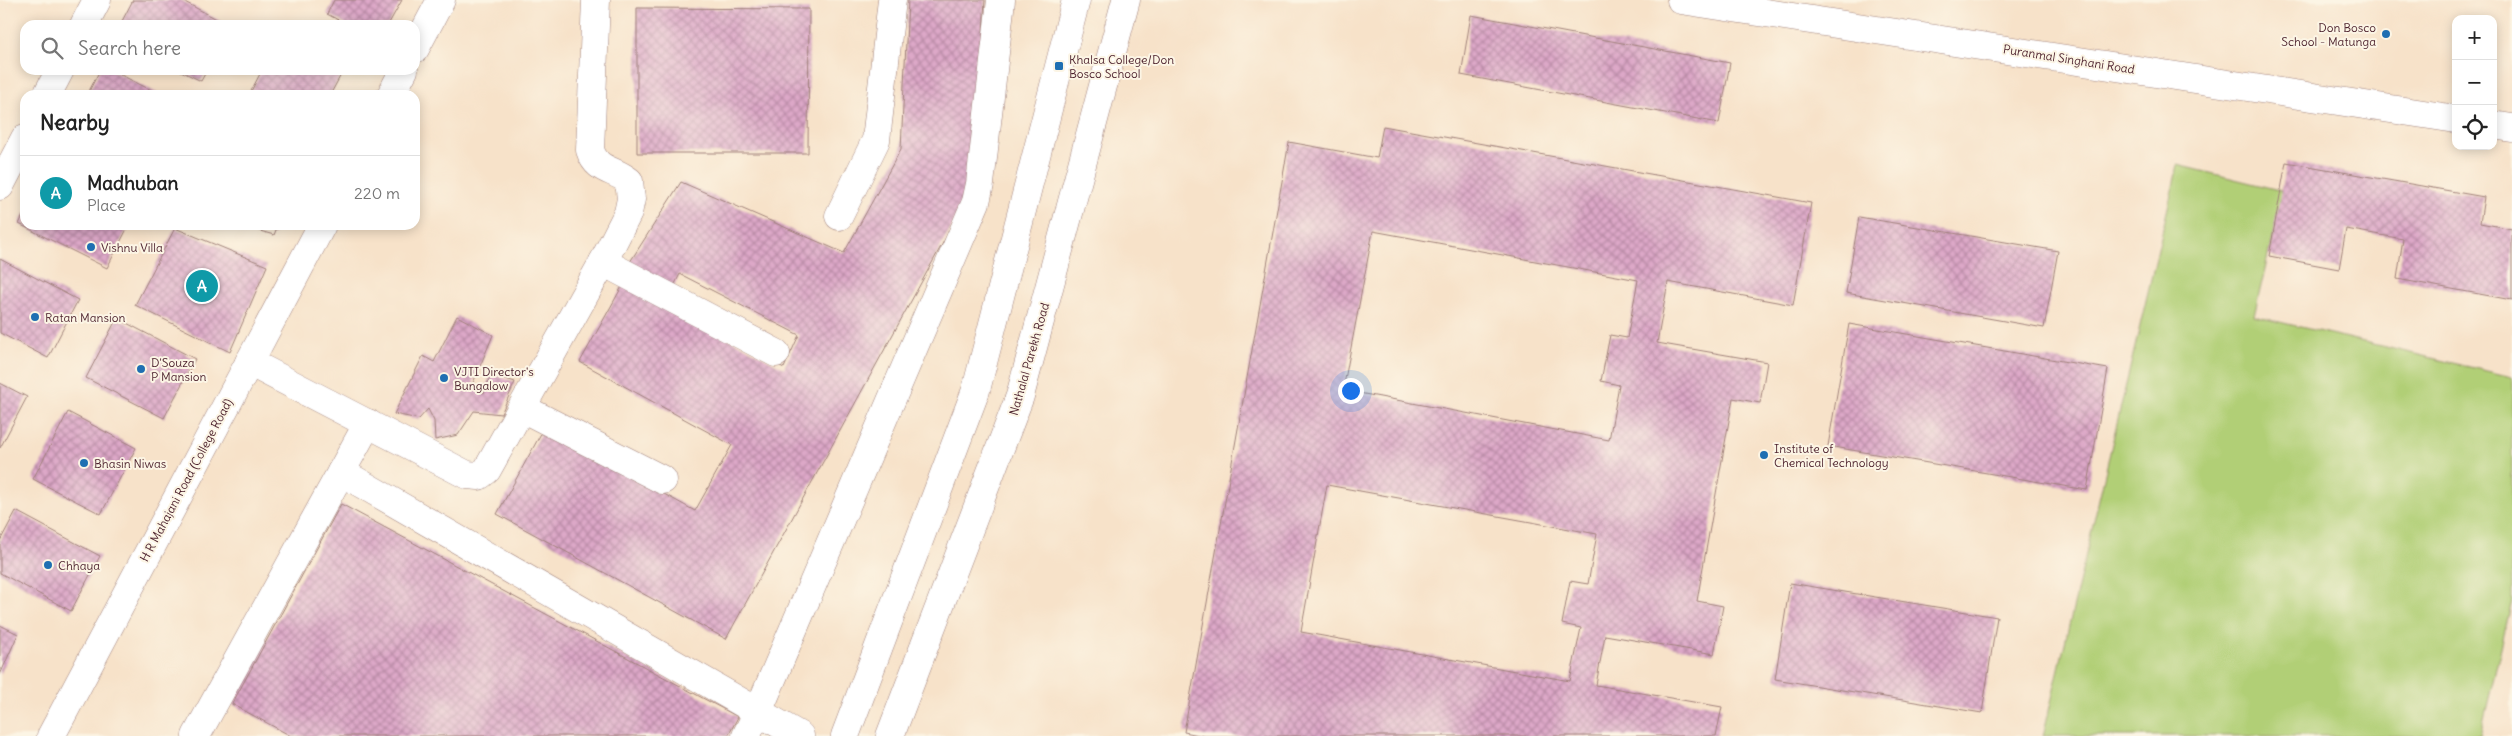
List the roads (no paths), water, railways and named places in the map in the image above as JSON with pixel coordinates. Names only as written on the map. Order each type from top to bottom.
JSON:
[{"type":"street","points":[[87,20],[97,0]]},
{"type":"street","points":[[420,40],[441,0]]},
{"type":"street","points":[[249,362],[467,474],[479,476],[487,470],[603,262],[628,213],[631,199],[629,181],[619,173],[600,167],[593,160],[590,150],[596,0]]},
{"type":"street","points":[[839,216],[876,140],[892,0]]},
{"type":"street","points":[[746,736],[758,712],[976,202],[980,184],[1001,0]]},
{"type":"street","points":[[845,736],[976,390],[1076,0]]},
{"type":"street","name":"Nathalal Parekh Road","points":[[890,736],[1020,396],[1126,0]]},
{"type":"street","name":"Puranmal Singhani Road","points":[[1681,0],[2452,118]]},
{"type":"street","points":[[50,90],[57,75]]},
{"type":"street","points":[[394,90],[401,75]]},
{"type":"street","points":[[2497,126],[2512,128]]},
{"type":"street","points":[[0,186],[20,148]]},
{"type":"street","name":"H R Mahajani Road (College Road)","points":[[51,736],[319,230]]},
{"type":"street","points":[[603,262],[776,353]]},
{"type":"street","points":[[522,408],[664,480]]},
{"type":"street","points":[[196,736],[368,423]]},
{"type":"street","points":[[341,472],[800,736]]},
{"type":"place","name":"Don Bosco School - Matunga","points":[[2386,34]]},
{"type":"place","name":"Khalsa College/Don Bosco School","points":[[1059,66]]},
{"type":"place","name":"Vishnu Villa","points":[[91,247]]},
{"type":"place","name":"Madhuban","points":[[202,286]]},
{"type":"place","name":"Ratan Mansion","points":[[35,317]]},
{"type":"place","name":"D'Souza P Mansion","points":[[141,369]]},
{"type":"place","name":"VJTI Director's Bungalow","points":[[444,378]]},
{"type":"place","name":"Institute of Chemical Technology","points":[[1764,455]]},
{"type":"place","name":"Bhasin Niwas","points":[[84,463]]},
{"type":"place","name":"Chhaya","points":[[48,565]]}]
